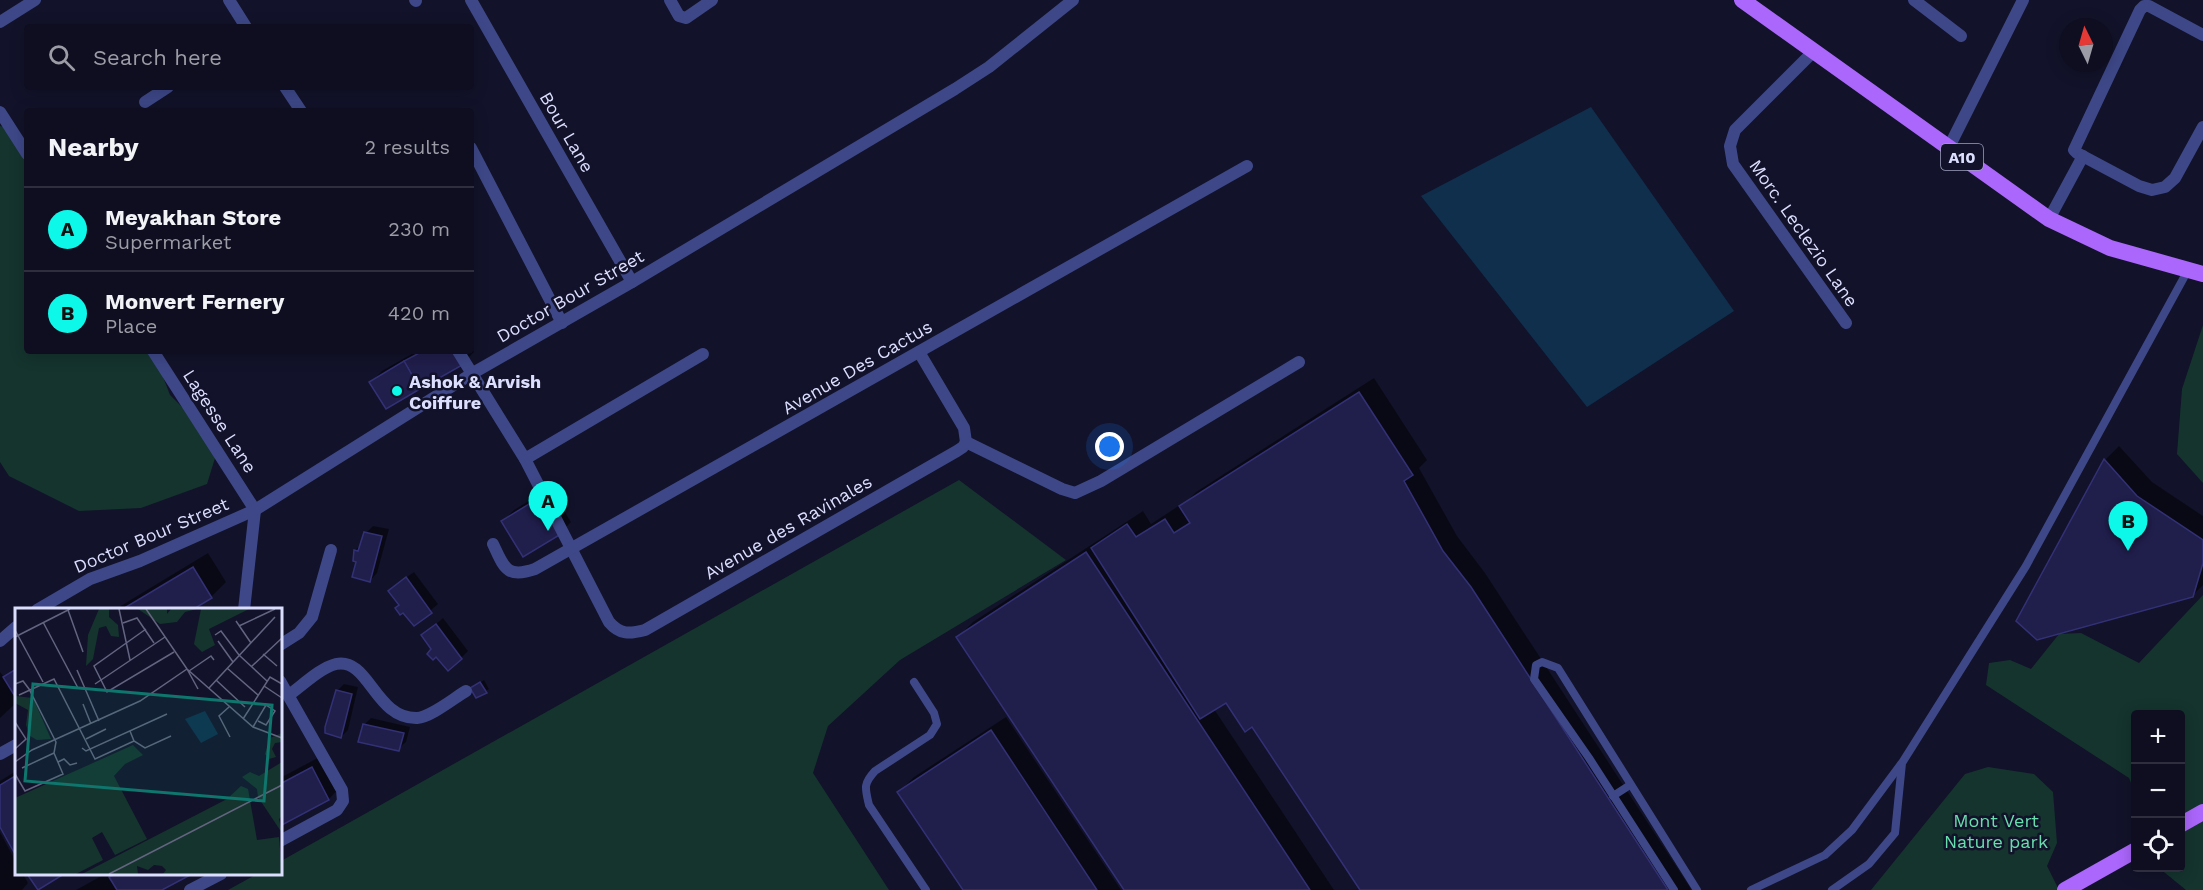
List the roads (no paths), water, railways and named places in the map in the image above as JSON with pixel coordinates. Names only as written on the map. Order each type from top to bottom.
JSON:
[{"type":"main road","name":"A10","points":[[1742,0],[2049,219],[2110,248],[2195,272]]},
{"type":"main road","points":[[2185,823],[2203,812]]},
{"type":"main road","points":[[2065,890],[2131,853]]},
{"type":"street","points":[[0,22],[35,0]]},
{"type":"street","points":[[228,0],[244,24]]},
{"type":"street","name":"Bour Lane","points":[[471,0],[632,282]]},
{"type":"street","points":[[670,0],[679,16],[686,18],[712,0]]},
{"type":"street","name":"Doctor Bour Street","points":[[39,608],[90,579],[140,561],[255,510],[473,373],[632,282],[955,89],[989,67],[1073,0]]},
{"type":"street","points":[[1914,0],[1961,36]]},
{"type":"street","points":[[1948,147],[2023,0]]},
{"type":"street","points":[[2203,35],[2149,6],[2144,6],[2140,10],[2075,146],[2076,153],[2139,186],[2152,190],[2165,187],[2175,178],[2203,127]]},
{"type":"street","name":"Morc. Leclezio Lane","points":[[1813,52],[1735,130],[1730,146],[1734,164],[1846,323]]},
{"type":"street","points":[[145,102],[163,90]]},
{"type":"street","points":[[287,90],[299,108]]},
{"type":"street","points":[[0,112],[24,149]]},
{"type":"street","points":[[474,154],[562,323]]},
{"type":"street","points":[[2049,219],[2084,156]]},
{"type":"street","name":"Avenue Des Cactus","points":[[493,544],[504,566],[516,574],[535,569],[1247,166]]},
{"type":"street","points":[[920,352],[964,428],[966,442],[1062,489],[1075,493],[1101,481],[1299,362]]},
{"type":"street","name":"Lagesse Lane","points":[[155,354],[255,510]]},
{"type":"street","points":[[460,354],[525,459],[571,549]]},
{"type":"street","points":[[525,459],[703,354]]},
{"type":"street","name":"Avenue des Ravinales","points":[[571,549],[609,622],[623,633],[633,634],[645,630],[957,451],[966,442]]},
{"type":"street","points":[[244,608],[255,510]]},
{"type":"street","points":[[282,644],[299,633],[312,617],[331,550]]},
{"type":"street","points":[[0,641],[15,628]]},
{"type":"street","points":[[289,695],[327,668],[337,664],[350,664],[358,670],[385,705],[404,716],[419,718],[466,691]]},
{"type":"street","points":[[282,684],[342,790],[343,801],[337,810],[282,840]]},
{"type":"street","points":[[0,754],[15,746]]},
{"type":"street","points":[[190,890],[217,875]]},
{"type":"lane","points":[[1751,890],[1825,855],[1852,830],[1902,763],[2026,566],[2195,272]]},
{"type":"lane","points":[[1674,890],[1534,678],[1536,665],[1542,662],[1558,668],[1697,890]]},
{"type":"lane","points":[[914,682],[934,713],[937,724],[930,735],[875,771],[868,779],[865,789],[870,805],[926,890]]},
{"type":"lane","points":[[1832,890],[1869,864],[1895,832],[1902,763]]},
{"type":"lane","points":[[1613,796],[1630,785]]},
{"type":"water","points":[[1591,107],[1734,311],[1587,407],[1421,196]]},
{"type":"place","name":"Ashok & Arvish Coiffure","points":[[397,391]]},
{"type":"place","name":"Meyakhan Store","points":[[548,531]]},
{"type":"place","name":"Monvert Fernery","points":[[2128,551]]},
{"type":"park label","name":"Mont Vert Nature park","points":[[1996,830]]}]
